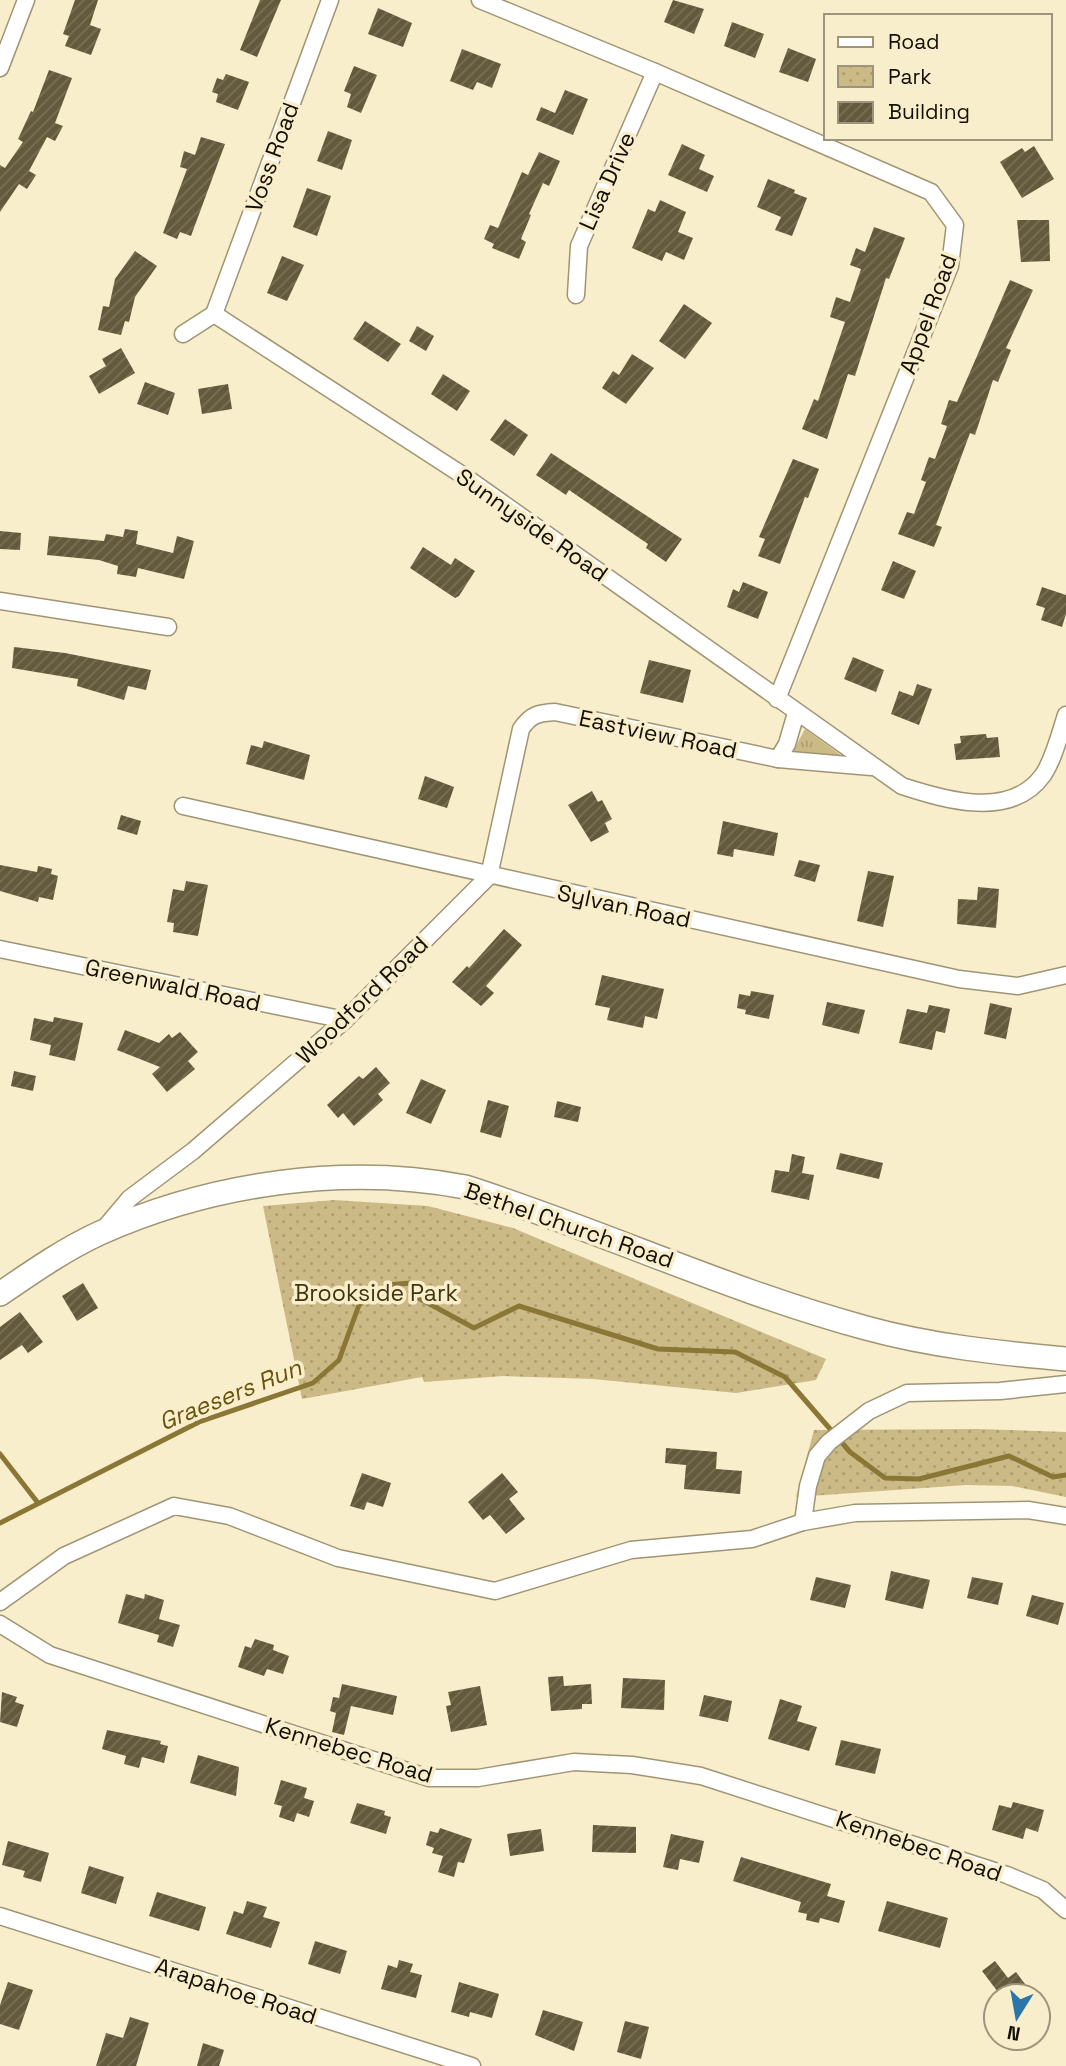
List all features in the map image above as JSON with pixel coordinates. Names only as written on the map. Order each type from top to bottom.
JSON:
[{"type":"street","points":[[0,68],[26,0]]},
{"type":"street","name":"Voss Road","points":[[214,314],[330,0]]},
{"type":"street","name":"Appel Road","points":[[480,0],[655,72],[932,192],[955,225],[950,266],[777,699]]},
{"type":"street","name":"Lisa Drive","points":[[576,295],[579,246],[655,72]]},
{"type":"street","points":[[183,334],[214,314]]},
{"type":"street","name":"Sunnyside Road","points":[[214,314],[467,478],[902,786],[937,798],[999,802],[1018,795],[1042,775],[1066,715]]},
{"type":"street","points":[[0,601],[168,627]]},
{"type":"street","name":"Eastview Road","points":[[489,876],[521,729],[528,719],[537,713],[555,712],[778,759],[873,768]]},
{"type":"street","points":[[778,759],[787,744],[796,713]]},
{"type":"street","name":"Sylvan Road","points":[[183,806],[959,979],[1018,986],[1066,975]]},
{"type":"street","name":"Woodford Road","points":[[100,1233],[130,1198],[193,1151],[345,1020],[489,876]]},
{"type":"street","name":"Greenwald Road","points":[[0,949],[345,1020]]},
{"type":"street","name":"Bethel Church Road","points":[[0,1294],[100,1233],[190,1201],[265,1186],[374,1176],[424,1179],[465,1187],[524,1206],[796,1306],[868,1329],[944,1345],[1066,1359]]},
{"type":"street","points":[[803,1522],[808,1486],[817,1456],[835,1437],[869,1411],[907,1394],[1000,1391],[1066,1384]]},
{"type":"street","points":[[0,1602],[64,1556],[174,1506],[229,1516],[338,1558],[495,1591],[631,1549],[752,1539],[803,1522],[855,1513],[1028,1510],[1066,1516]]},
{"type":"street","name":"Kennebec Road","points":[[0,1624],[50,1655],[429,1778],[478,1779],[575,1762],[632,1765],[701,1776],[1007,1875],[1043,1890],[1066,1910]]},
{"type":"street","name":"Arapahoe Road","points":[[0,1916],[472,2066]]},
{"type":"green space","points":[[805,729],[849,761],[791,755]]},
{"type":"green space","name":"Brookside Park","points":[[334,1200],[428,1206],[513,1228],[826,1359],[816,1380],[736,1393],[593,1379],[503,1376],[424,1382],[422,1377],[302,1399],[263,1206]]},
{"type":"green space","points":[[978,1429],[1066,1432],[1066,1497],[1012,1486],[966,1485],[796,1497],[814,1430]]},
{"type":"building","points":[[75,0],[98,0],[90,25],[101,29],[91,55],[65,46],[69,36],[63,34]]},
{"type":"building","points":[[260,0],[281,0],[257,57],[240,50]]},
{"type":"building","points":[[673,0],[704,9],[694,34],[664,22]]},
{"type":"building","points":[[378,8],[412,23],[403,47],[368,34]]},
{"type":"building","points":[[732,22],[764,34],[755,58],[724,46]]},
{"type":"building","points":[[788,48],[816,59],[808,82],[779,72]]},
{"type":"building","points":[[462,49],[501,64],[492,88],[477,82],[473,90],[450,81]]},
{"type":"building","points":[[354,66],[377,75],[361,113],[347,107],[351,94],[344,91]]},
{"type":"building","points":[[49,70],[72,78],[55,123],[63,126],[55,141],[47,137],[29,171],[36,175],[27,189],[19,184],[0,212],[0,165],[5,168],[23,142],[18,139],[31,111],[33,112]]},
{"type":"building","points":[[226,74],[249,82],[238,110],[216,102],[218,94],[212,92],[217,78],[223,80]]},
{"type":"building","points":[[565,90],[588,99],[573,135],[536,120],[541,107],[555,113]]},
{"type":"building","points":[[328,131],[352,140],[342,170],[317,161]]},
{"type":"building","points":[[201,137],[225,144],[191,236],[180,232],[177,239],[163,233],[187,169],[180,167],[184,151],[195,155]]},
{"type":"building","points":[[682,144],[705,155],[699,169],[714,176],[707,192],[668,175]]},
{"type":"building","points":[[1034,146],[1054,179],[1022,198],[1000,162],[1022,148],[1025,152]]},
{"type":"building","points":[[539,152],[560,161],[549,186],[543,183],[529,214],[531,215],[521,239],[526,242],[519,259],[492,248],[494,244],[484,239],[490,225],[498,228],[522,172],[528,175]]},
{"type":"building","points":[[768,179],[807,198],[792,236],[775,230],[781,217],[757,207]]},
{"type":"building","points":[[307,188],[331,196],[317,236],[293,227]]},
{"type":"building","points":[[660,200],[686,212],[678,232],[693,238],[684,260],[666,252],[662,261],[632,248],[648,209],[655,212]]},
{"type":"building","points":[[1017,220],[1049,220],[1050,261],[1021,262]]},
{"type":"building","points":[[874,227],[905,238],[889,279],[886,278],[855,376],[848,374],[827,439],[802,429],[814,399],[818,401],[845,322],[830,317],[836,297],[850,302],[861,269],[850,265],[856,248],[865,252]]},
{"type":"building","points":[[135,251],[157,266],[135,297],[129,322],[125,321],[121,335],[98,330],[103,306],[109,307],[115,279]]},
{"type":"building","points":[[282,256],[304,265],[287,301],[267,293]]},
{"type":"building","points":[[1010,280],[1033,290],[1006,348],[1011,350],[998,382],[993,380],[975,435],[970,433],[936,525],[942,527],[934,547],[898,534],[907,512],[914,514],[926,482],[921,480],[929,457],[935,459],[947,426],[941,424],[949,400],[957,402]]},
{"type":"building","points":[[684,304],[712,323],[685,359],[659,341]]},
{"type":"building","points":[[365,321],[401,344],[388,362],[353,339]]},
{"type":"building","points":[[417,326],[434,336],[426,351],[409,341]]},
{"type":"building","points":[[121,348],[135,373],[99,394],[89,376],[106,366],[102,359]]},
{"type":"building","points":[[632,354],[654,368],[626,404],[602,388],[613,371],[619,375]]},
{"type":"building","points":[[443,374],[470,391],[457,411],[431,394]]},
{"type":"building","points":[[145,382],[175,393],[168,415],[137,404]]},
{"type":"building","points":[[228,384],[232,409],[202,414],[198,389]]},
{"type":"building","points":[[505,419],[528,435],[514,456],[490,440]]},
{"type":"building","points":[[551,453],[682,539],[666,562],[646,548],[648,544],[569,490],[566,495],[536,475]]},
{"type":"building","points":[[793,459],[819,469],[808,498],[805,497],[780,564],[758,556],[765,539],[759,537]]},
{"type":"building","points":[[125,529],[138,531],[136,544],[173,553],[177,536],[194,541],[184,579],[138,568],[136,577],[117,574],[118,566],[99,560],[47,555],[49,536],[104,541],[106,534],[123,537]]},
{"type":"building","points":[[0,531],[21,533],[20,550],[0,549]]},
{"type":"building","points":[[423,547],[451,565],[455,558],[475,571],[459,596],[455,598],[410,568]]},
{"type":"building","points":[[893,561],[916,571],[904,599],[881,590]]},
{"type":"building","points":[[743,582],[768,592],[758,619],[727,607],[733,589],[739,592]]},
{"type":"building","points":[[1042,587],[1066,595],[1066,614],[1062,627],[1041,620],[1045,608],[1036,605]]},
{"type":"building","points":[[14,647],[65,653],[151,670],[146,690],[128,686],[124,700],[77,686],[78,679],[12,668]]},
{"type":"building","points":[[853,657],[884,670],[876,692],[844,679]]},
{"type":"building","points":[[649,660],[691,670],[683,703],[640,693]]},
{"type":"building","points":[[917,684],[932,689],[919,725],[891,714],[899,691],[913,696]]},
{"type":"building","points":[[986,734],[987,738],[998,737],[1000,757],[956,760],[954,744],[961,743],[960,736]]},
{"type":"building","points":[[264,741],[310,755],[304,780],[246,764],[251,745],[262,748]]},
{"type":"building","points":[[425,776],[454,787],[447,808],[418,799]]},
{"type":"building","points":[[592,791],[598,802],[602,800],[612,819],[605,823],[609,832],[591,842],[568,805]]},
{"type":"building","points":[[121,815],[141,821],[137,835],[117,829]]},
{"type":"building","points":[[723,821],[778,833],[774,856],[734,849],[733,857],[717,854]]},
{"type":"building","points":[[799,860],[820,865],[815,882],[794,876]]},
{"type":"building","points":[[0,865],[37,872],[38,866],[52,869],[51,874],[58,876],[53,900],[39,897],[38,902],[0,891]]},
{"type":"building","points":[[868,871],[894,876],[883,927],[857,921]]},
{"type":"building","points":[[186,881],[208,885],[198,936],[173,932],[174,923],[167,922],[173,889],[184,891]]},
{"type":"building","points":[[978,887],[999,889],[996,928],[957,924],[958,899],[977,900]]},
{"type":"building","points":[[504,929],[522,945],[486,986],[494,993],[481,1006],[452,982],[467,966],[469,968]]},
{"type":"building","points":[[602,975],[664,989],[657,1019],[645,1016],[643,1028],[607,1020],[610,1008],[595,1005]]},
{"type":"building","points":[[751,991],[774,995],[769,1019],[745,1014],[746,1010],[737,1008],[739,994],[750,996]]},
{"type":"building","points":[[827,1002],[865,1010],[859,1034],[822,1025]]},
{"type":"building","points":[[990,1003],[1012,1008],[1006,1039],[984,1034]]},
{"type":"building","points":[[929,1005],[950,1009],[945,1033],[936,1031],[932,1050],[899,1043],[907,1009],[927,1013]]},
{"type":"building","points":[[54,1017],[83,1023],[75,1061],[49,1055],[51,1045],[30,1040],[34,1018],[53,1022]]},
{"type":"building","points":[[125,1030],[159,1043],[169,1034],[172,1038],[180,1032],[198,1052],[188,1061],[195,1069],[167,1092],[152,1074],[160,1067],[117,1050]]},
{"type":"building","points":[[376,1067],[390,1083],[378,1094],[383,1100],[354,1126],[343,1113],[338,1118],[327,1105],[359,1076],[363,1079]]},
{"type":"building","points":[[14,1071],[36,1076],[33,1091],[11,1086]]},
{"type":"building","points":[[421,1079],[446,1090],[431,1124],[406,1113]]},
{"type":"building","points":[[488,1100],[509,1106],[501,1138],[480,1132]]},
{"type":"building","points":[[557,1101],[581,1107],[578,1122],[554,1117]]},
{"type":"building","points":[[840,1153],[883,1163],[879,1179],[836,1169]]},
{"type":"building","points":[[792,1154],[805,1157],[802,1173],[814,1175],[809,1200],[771,1192],[775,1170],[789,1172]]},
{"type":"building","points":[[83,1283],[98,1308],[77,1321],[62,1296]]},
{"type":"building","points":[[20,1312],[43,1342],[28,1353],[22,1345],[0,1360],[0,1327]]},
{"type":"building","points":[[666,1448],[717,1452],[716,1469],[742,1471],[740,1494],[684,1489],[686,1465],[665,1463]]},
{"type":"building","points":[[362,1473],[391,1483],[383,1507],[367,1502],[364,1510],[350,1506]]},
{"type":"building","points":[[502,1473],[518,1492],[509,1499],[525,1519],[506,1534],[490,1515],[483,1520],[468,1502]]},
{"type":"building","points":[[891,1571],[930,1580],[923,1609],[885,1600]]},
{"type":"building","points":[[816,1577],[851,1585],[845,1608],[810,1600]]},
{"type":"building","points":[[972,1577],[1003,1583],[998,1605],[967,1598]]},
{"type":"building","points":[[126,1594],[144,1599],[145,1594],[164,1600],[159,1619],[180,1625],[173,1647],[157,1642],[159,1635],[118,1623]]},
{"type":"building","points":[[1032,1595],[1064,1603],[1058,1625],[1026,1616]]},
{"type":"building","points":[[255,1639],[274,1645],[273,1650],[289,1656],[283,1674],[267,1669],[264,1676],[238,1667],[245,1646],[251,1648]]},
{"type":"building","points":[[563,1676],[564,1686],[591,1684],[592,1704],[582,1704],[582,1709],[551,1711],[548,1677]]},
{"type":"building","points":[[623,1678],[665,1680],[664,1710],[621,1708]]},
{"type":"building","points":[[342,1684],[397,1696],[393,1715],[351,1706],[344,1735],[332,1732],[336,1713],[330,1711],[333,1697],[339,1698]]},
{"type":"building","points":[[480,1686],[487,1725],[451,1732],[446,1706],[451,1705],[448,1692]]},
{"type":"building","points":[[2,1692],[17,1697],[15,1702],[24,1705],[17,1727],[0,1722]]},
{"type":"building","points":[[704,1695],[732,1701],[728,1722],[699,1716]]},
{"type":"building","points":[[780,1699],[802,1706],[797,1721],[817,1727],[809,1751],[768,1739]]},
{"type":"building","points":[[107,1730],[161,1741],[160,1744],[168,1746],[164,1763],[142,1757],[139,1768],[124,1764],[126,1756],[102,1749]]},
{"type":"building","points":[[841,1740],[881,1749],[875,1774],[835,1765]]},
{"type":"building","points":[[198,1755],[239,1767],[236,1796],[190,1783]]},
{"type":"building","points":[[281,1780],[307,1788],[304,1798],[314,1801],[309,1817],[297,1813],[294,1822],[279,1817],[282,1806],[274,1804]]},
{"type":"building","points":[[1013,1802],[1044,1810],[1038,1832],[1026,1828],[1023,1839],[992,1830],[999,1805],[1011,1808]]},
{"type":"building","points":[[357,1803],[385,1811],[384,1815],[391,1817],[386,1834],[350,1823]]},
{"type":"building","points":[[593,1825],[636,1827],[636,1853],[592,1852]]},
{"type":"building","points":[[440,1828],[472,1839],[464,1863],[458,1862],[454,1877],[438,1872],[443,1856],[432,1853],[434,1848],[426,1845],[430,1831],[438,1833]]},
{"type":"building","points":[[541,1829],[544,1851],[510,1856],[507,1834]]},
{"type":"building","points":[[671,1834],[704,1841],[699,1863],[680,1859],[678,1870],[663,1867]]},
{"type":"building","points":[[8,1841],[49,1853],[41,1882],[23,1877],[25,1871],[2,1865]]},
{"type":"building","points":[[741,1857],[831,1884],[827,1896],[845,1901],[839,1923],[820,1918],[819,1923],[806,1920],[807,1914],[798,1912],[801,1902],[733,1881]]},
{"type":"building","points":[[89,1866],[124,1877],[116,1904],[81,1893]]},
{"type":"building","points":[[157,1892],[206,1907],[199,1931],[149,1916]]},
{"type":"building","points":[[247,1901],[267,1907],[263,1917],[280,1922],[271,1948],[226,1934],[234,1911],[243,1914]]},
{"type":"building","points":[[887,1901],[948,1918],[940,1948],[878,1931]]},
{"type":"building","points":[[315,1941],[347,1951],[340,1974],[308,1964]]},
{"type":"building","points":[[399,1960],[413,1964],[410,1972],[422,1975],[416,1998],[381,1989],[388,1965],[397,1968]]},
{"type":"building","points":[[995,1961],[1008,1978],[1016,1972],[1024,1982],[990,1982],[982,1971]]},
{"type":"building","points":[[8,1982],[33,1990],[19,2030],[0,2024],[0,2005]]},
{"type":"building","points":[[459,1982],[499,1994],[492,2018],[470,2012],[469,2017],[451,2012]]},
{"type":"building","points":[[543,2010],[583,2022],[574,2051],[535,2035]]},
{"type":"building","points":[[130,2017],[149,2023],[136,2066],[96,2066],[106,2033],[123,2038]]},
{"type":"building","points":[[625,2021],[649,2027],[641,2059],[617,2052]]},
{"type":"building","points":[[203,2043],[224,2050],[219,2066],[197,2066]]},
{"type":"waterway","name":"Graesers Run","points":[[0,1523],[199,1422],[313,1383],[339,1360],[359,1305],[387,1285],[411,1283],[413,1295],[474,1328],[519,1306],[658,1349],[735,1352],[785,1377],[850,1452],[885,1478],[919,1479],[1009,1456],[1053,1477],[1066,1475]]},
{"type":"waterway","points":[[0,1454],[38,1503]]}]
